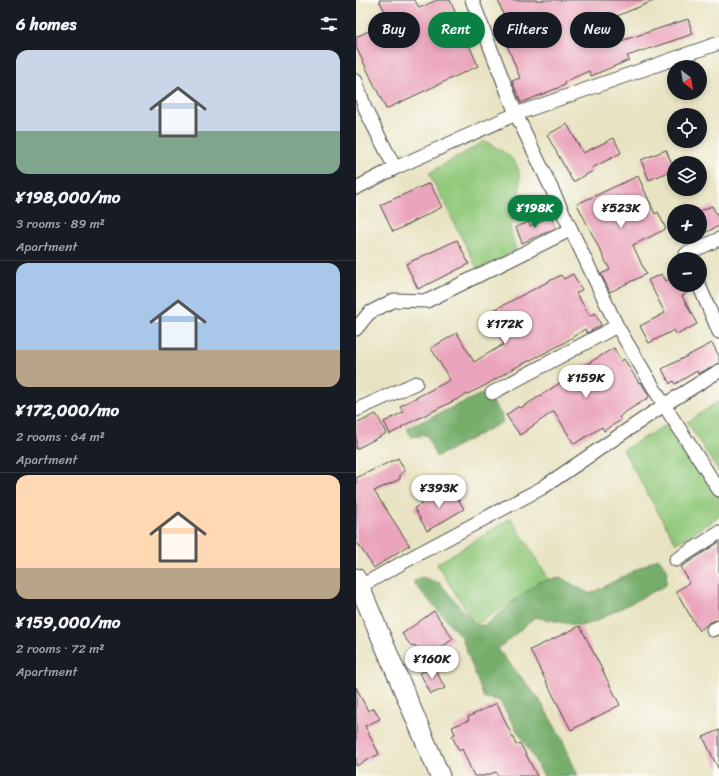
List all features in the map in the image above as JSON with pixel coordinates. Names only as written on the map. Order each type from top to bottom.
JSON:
[{"type":"street","points":[[472,0],[516,114],[617,326],[664,405],[719,490]]},
{"type":"street","points":[[356,188],[396,168],[516,114],[719,43]]},
{"type":"street","points":[[356,81],[366,111],[396,168]]},
{"type":"street","points":[[356,329],[369,313],[394,300],[427,302],[570,230]]},
{"type":"street","points":[[690,252],[719,239]]},
{"type":"street","points":[[702,292],[719,332]]},
{"type":"street","points":[[492,393],[617,326]]},
{"type":"street","points":[[440,776],[358,582],[418,554],[542,488],[664,405],[719,371]]},
{"type":"street","points":[[356,410],[416,383]]},
{"type":"street","points":[[676,560],[719,533]]},
{"type":"green space","points":[[485,141],[514,161],[518,168],[520,185],[518,204],[510,228],[516,251],[478,270],[429,173]]},
{"type":"green space","points":[[486,392],[501,414],[503,422],[436,457],[427,435],[411,437],[407,428]]},
{"type":"green space","points":[[719,401],[719,472],[687,422]]},
{"type":"green space","points":[[674,420],[719,490],[719,517],[676,544],[623,450]]},
{"type":"green space","points":[[511,518],[549,579],[475,625],[437,564]]},
{"type":"green space","points":[[658,558],[667,569],[666,585],[594,622],[580,626],[535,617],[498,649],[539,699],[562,739],[578,776],[544,776],[499,700],[484,698],[462,638],[413,582],[421,577],[440,583],[475,625],[485,625],[538,582],[561,578],[590,594]]},
{"type":"building","points":[[379,0],[415,0],[419,8],[437,0],[450,0],[455,12],[428,12],[428,48],[470,48],[478,66],[386,109],[356,47],[356,37],[368,31],[368,48],[420,48],[420,12],[385,12]]},
{"type":"building","points":[[498,0],[656,0],[625,13],[570,12],[570,48],[625,48],[625,40],[688,19],[693,34],[627,56],[629,60],[591,76],[589,71],[564,82],[565,85],[521,103],[512,81],[520,78],[508,48],[562,48],[562,12],[502,12]]},
{"type":"building","points":[[567,124],[583,153],[614,138],[621,153],[592,168],[593,171],[573,182],[547,135]]},
{"type":"building","points":[[666,150],[668,156],[667,156],[667,173],[649,180],[641,160]]},
{"type":"building","points":[[638,176],[655,214],[658,212],[666,229],[633,245],[646,274],[610,292],[601,274],[610,270],[577,204]]},
{"type":"building","points":[[430,183],[442,207],[393,232],[380,205]]},
{"type":"building","points":[[712,206],[719,219],[719,226],[707,232],[707,208]]},
{"type":"building","points":[[551,216],[556,228],[522,243],[516,227],[529,222],[530,226]]},
{"type":"building","points":[[457,240],[469,264],[418,289],[406,264]]},
{"type":"building","points":[[573,274],[582,290],[576,293],[590,316],[595,313],[601,325],[587,333],[585,329],[562,344],[507,372],[486,385],[401,427],[402,428],[390,434],[384,422],[403,412],[400,406],[450,380],[431,348],[457,333],[474,362],[504,344],[488,313],[561,275],[564,279]]},
{"type":"building","points":[[662,274],[667,280],[667,292],[689,292],[682,296],[697,324],[677,335],[674,330],[649,343],[640,326],[665,313],[648,280]]},
{"type":"building","points":[[712,343],[719,356],[719,363],[698,374],[697,371],[675,384],[673,381],[670,384],[662,369]]},
{"type":"building","points":[[614,348],[621,361],[624,359],[639,383],[641,382],[649,396],[648,398],[624,413],[619,417],[621,420],[604,431],[602,427],[574,444],[554,411],[520,435],[506,415],[519,406],[521,408],[571,376],[570,374]]},
{"type":"building","points":[[376,414],[387,433],[356,449],[356,424]]},
{"type":"building","points":[[398,458],[405,471],[400,474],[400,479],[374,491],[410,546],[407,546],[374,568],[356,541],[356,478]]},
{"type":"building","points":[[451,487],[464,509],[427,531],[414,508]]},
{"type":"building","points":[[719,542],[719,619],[709,623],[699,631],[676,591],[690,583],[681,567]]},
{"type":"building","points":[[434,611],[453,639],[424,659],[415,645],[412,647],[402,634]]},
{"type":"building","points":[[580,626],[620,705],[571,730],[530,650]]},
{"type":"building","points":[[434,667],[445,688],[431,694],[420,673]]},
{"type":"building","points":[[356,687],[368,711],[374,708],[380,719],[365,726],[379,754],[356,766]]},
{"type":"building","points":[[497,703],[516,745],[520,743],[537,776],[498,776],[496,772],[484,776],[474,776],[462,749],[459,751],[452,736],[455,734],[452,727],[469,720],[468,717]]},
{"type":"building","points":[[719,730],[719,770],[703,737]]}]
